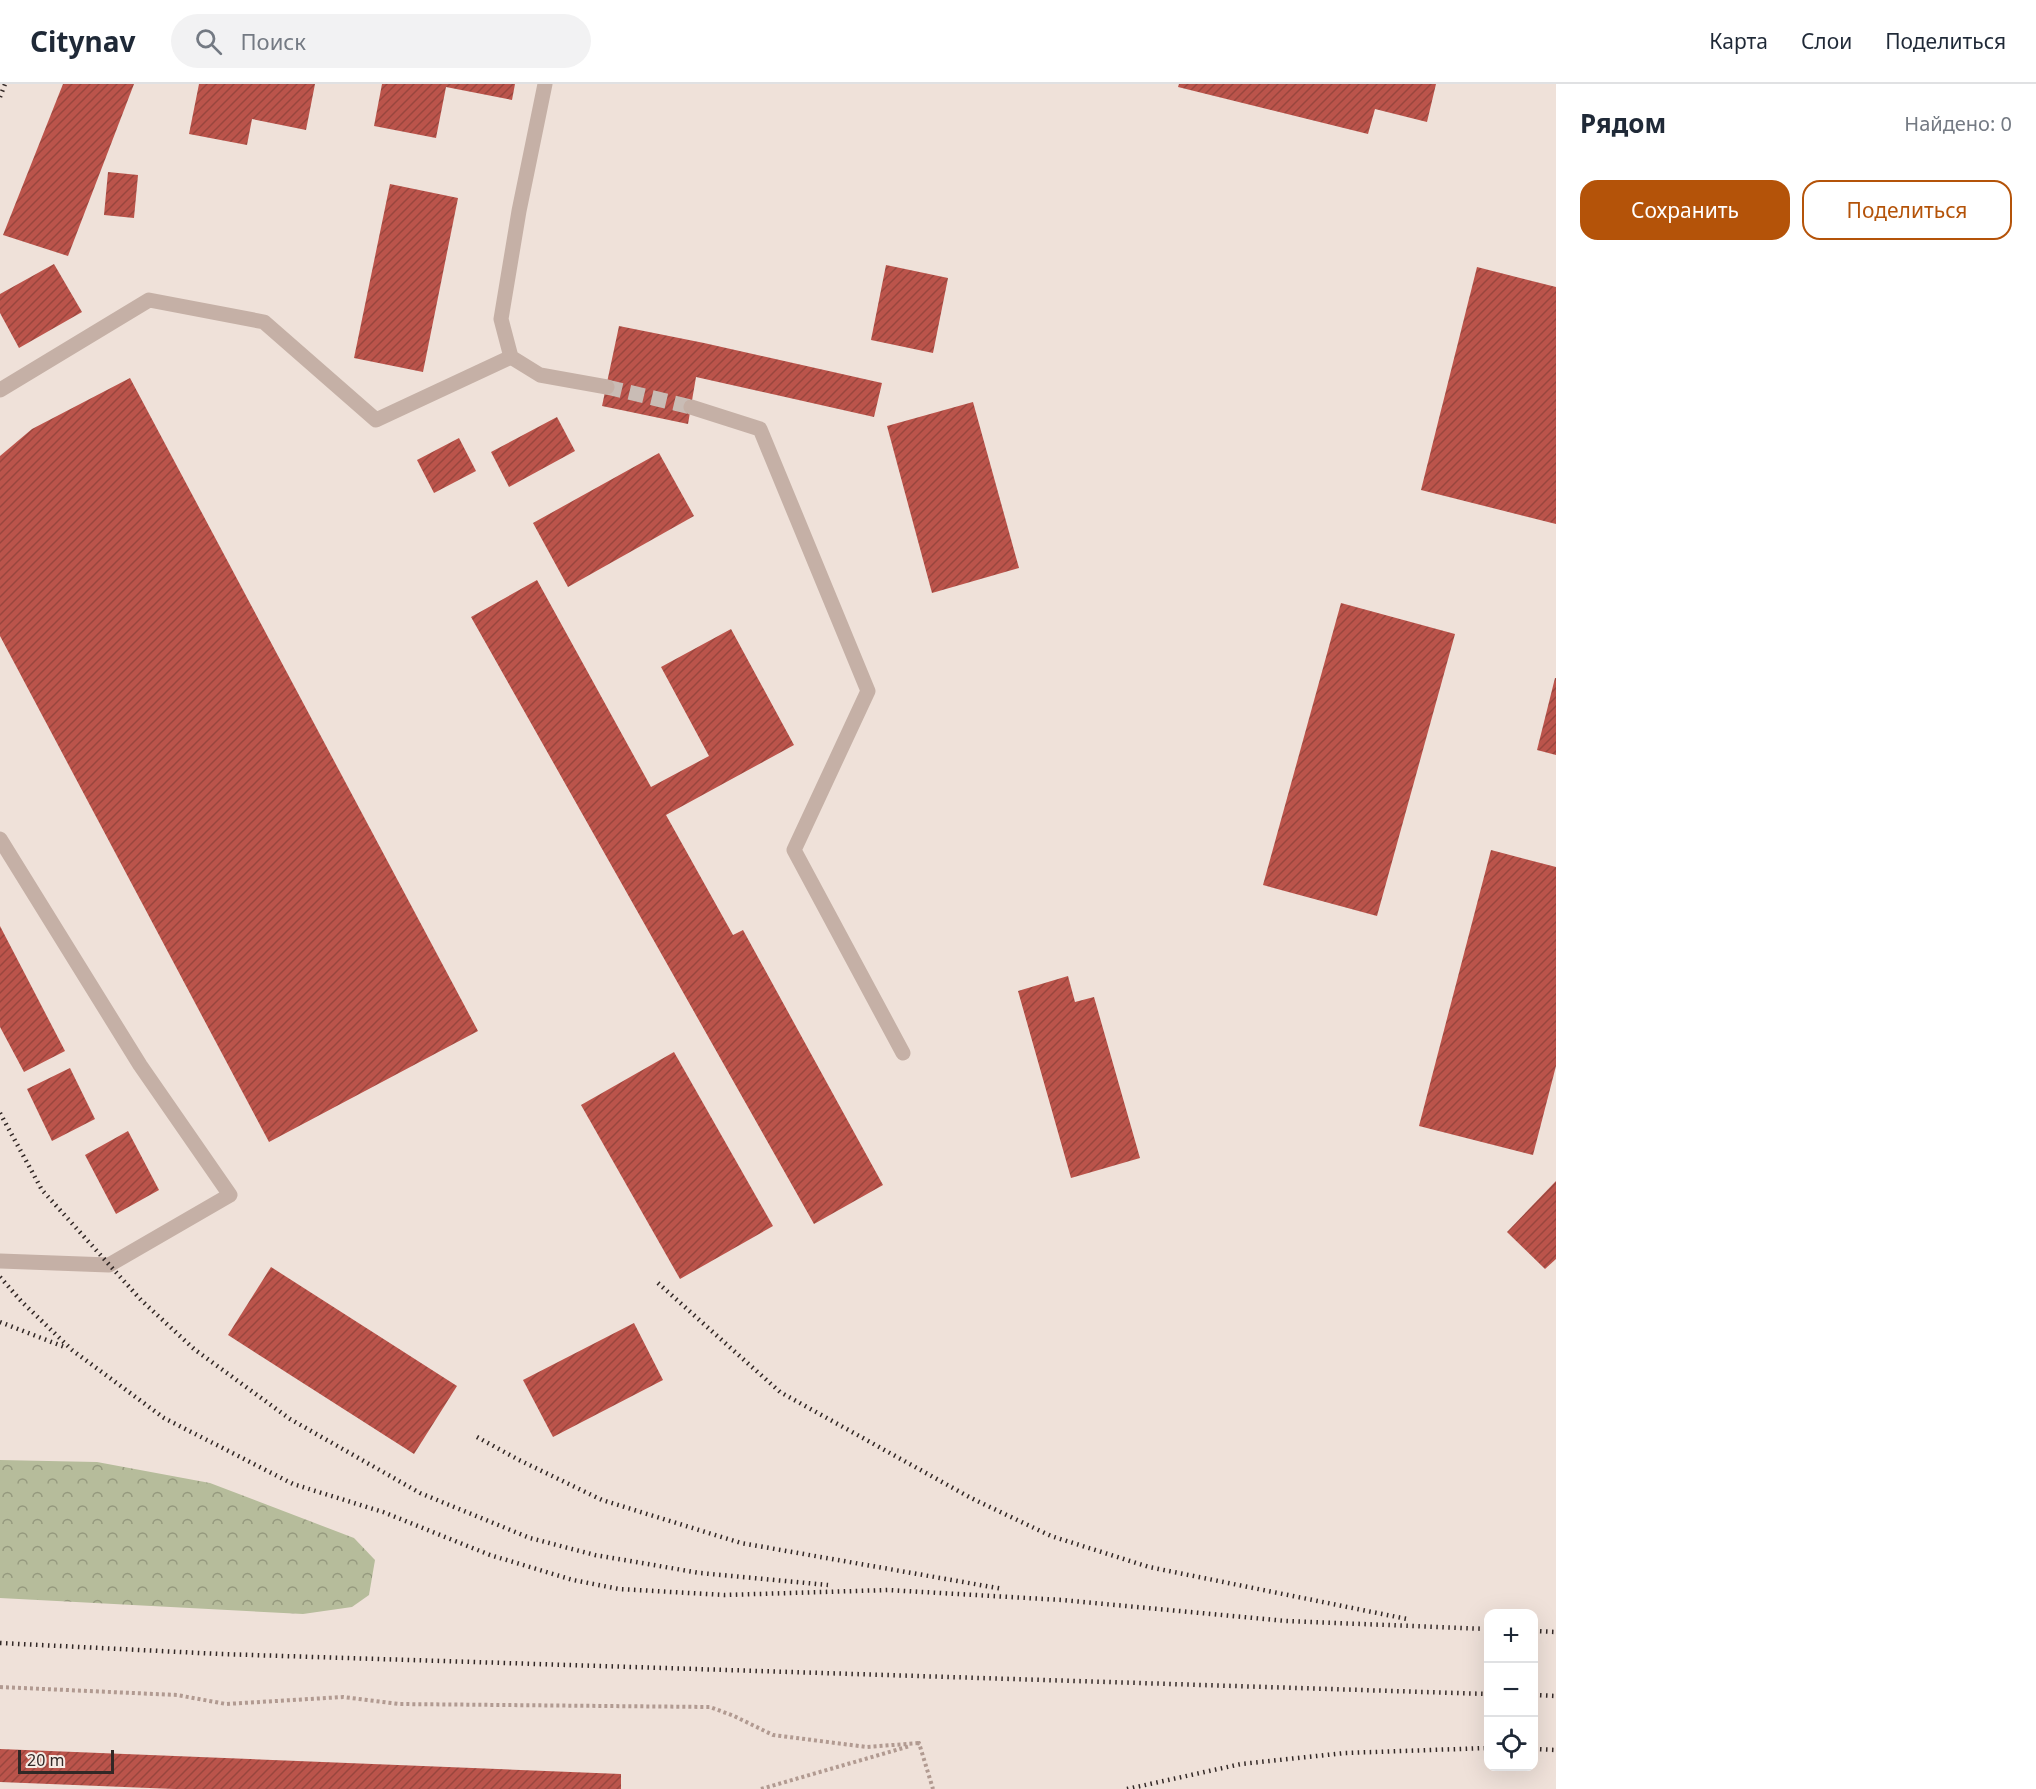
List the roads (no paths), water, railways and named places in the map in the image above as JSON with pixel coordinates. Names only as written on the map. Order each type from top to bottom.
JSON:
[{"type":"lane","points":[[545,84],[519,211],[501,320],[511,357],[540,375],[606,387]]},
{"type":"lane","points":[[0,390],[149,300],[264,322],[376,420],[511,357]]},
{"type":"lane","points":[[691,407],[760,429],[868,692],[794,850],[903,1053]]},
{"type":"lane","points":[[0,839],[140,1065],[230,1195],[109,1265],[0,1261]]},
{"type":"tunnel","points":[[607,387],[691,407]]},
{"type":"railway","points":[[0,97],[5,84]]},
{"type":"railway","points":[[0,1113],[42,1190],[141,1300],[194,1349],[290,1419],[420,1493],[530,1538],[595,1555],[700,1573],[828,1585]]},
{"type":"railway","points":[[0,1277],[22,1302],[72,1350],[164,1418],[293,1484],[383,1512],[490,1555],[573,1580],[619,1589],[725,1595],[888,1590],[1062,1600],[1286,1621],[1484,1629]]},
{"type":"railway","points":[[658,1283],[780,1392],[971,1498],[1051,1536],[1149,1567],[1407,1619]]},
{"type":"railway","points":[[0,1322],[67,1348]]},
{"type":"railway","points":[[477,1437],[602,1500],[741,1543],[1003,1589]]},
{"type":"railway","points":[[1538,1631],[1556,1632]]},
{"type":"railway","points":[[0,1643],[220,1654],[1484,1694]]},
{"type":"railway","points":[[1538,1695],[1556,1696]]},
{"type":"railway","points":[[1127,1789],[1241,1764],[1345,1753],[1484,1748]]},
{"type":"railway","points":[[1538,1749],[1556,1750]]}]
